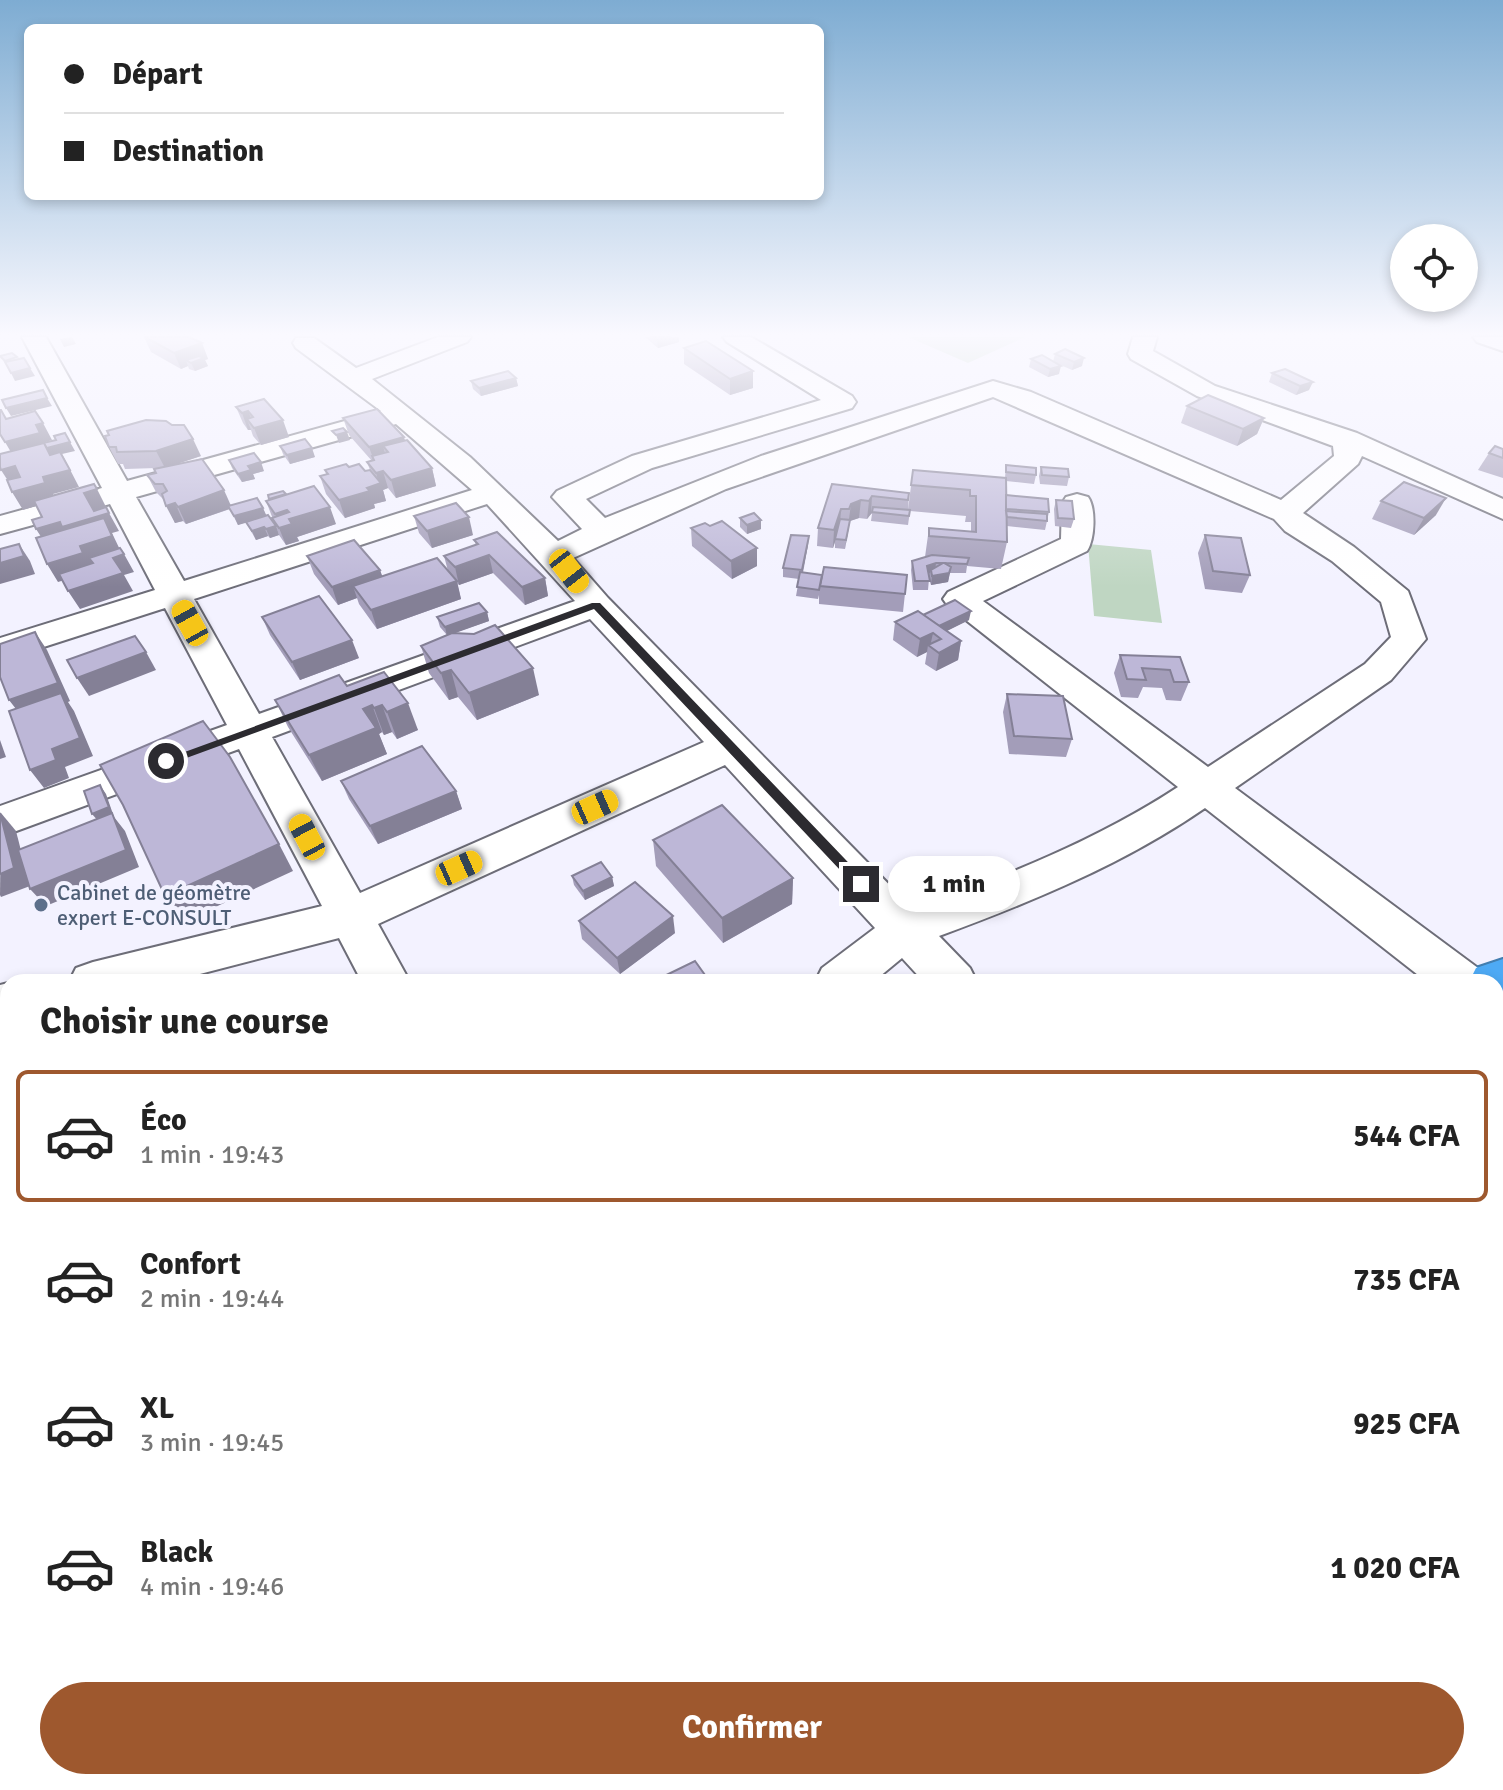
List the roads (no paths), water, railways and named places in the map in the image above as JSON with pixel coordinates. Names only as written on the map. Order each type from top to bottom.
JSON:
[{"type":"street","points":[[65,421],[119,492],[382,974]]},
{"type":"street","points":[[0,525],[378,421]]},
{"type":"street","points":[[409,421],[556,554],[596,605],[946,974]]},
{"type":"street","points":[[600,530],[567,497],[642,462],[781,421]]},
{"type":"street","points":[[556,554],[600,530],[766,465],[899,421]]},
{"type":"street","points":[[849,974],[905,930],[994,898],[1142,831],[1378,672],[1409,639],[1396,598],[1343,554],[1296,524],[1285,513],[1074,421]]},
{"type":"street","points":[[1293,421],[1394,458],[1503,510]]},
{"type":"street","points":[[1285,513],[1348,458],[1347,439]]},
{"type":"street","points":[[0,650],[492,493]]},
{"type":"street","points":[[1077,503],[1076,544],[960,599],[1451,974]]},
{"type":"street","points":[[0,822],[596,605]]},
{"type":"street","points":[[125,974],[351,917],[731,746]]},
{"type":"place","name":"Cabinet de géomètre expert E-CONSULT","points":[[41,905]]}]
